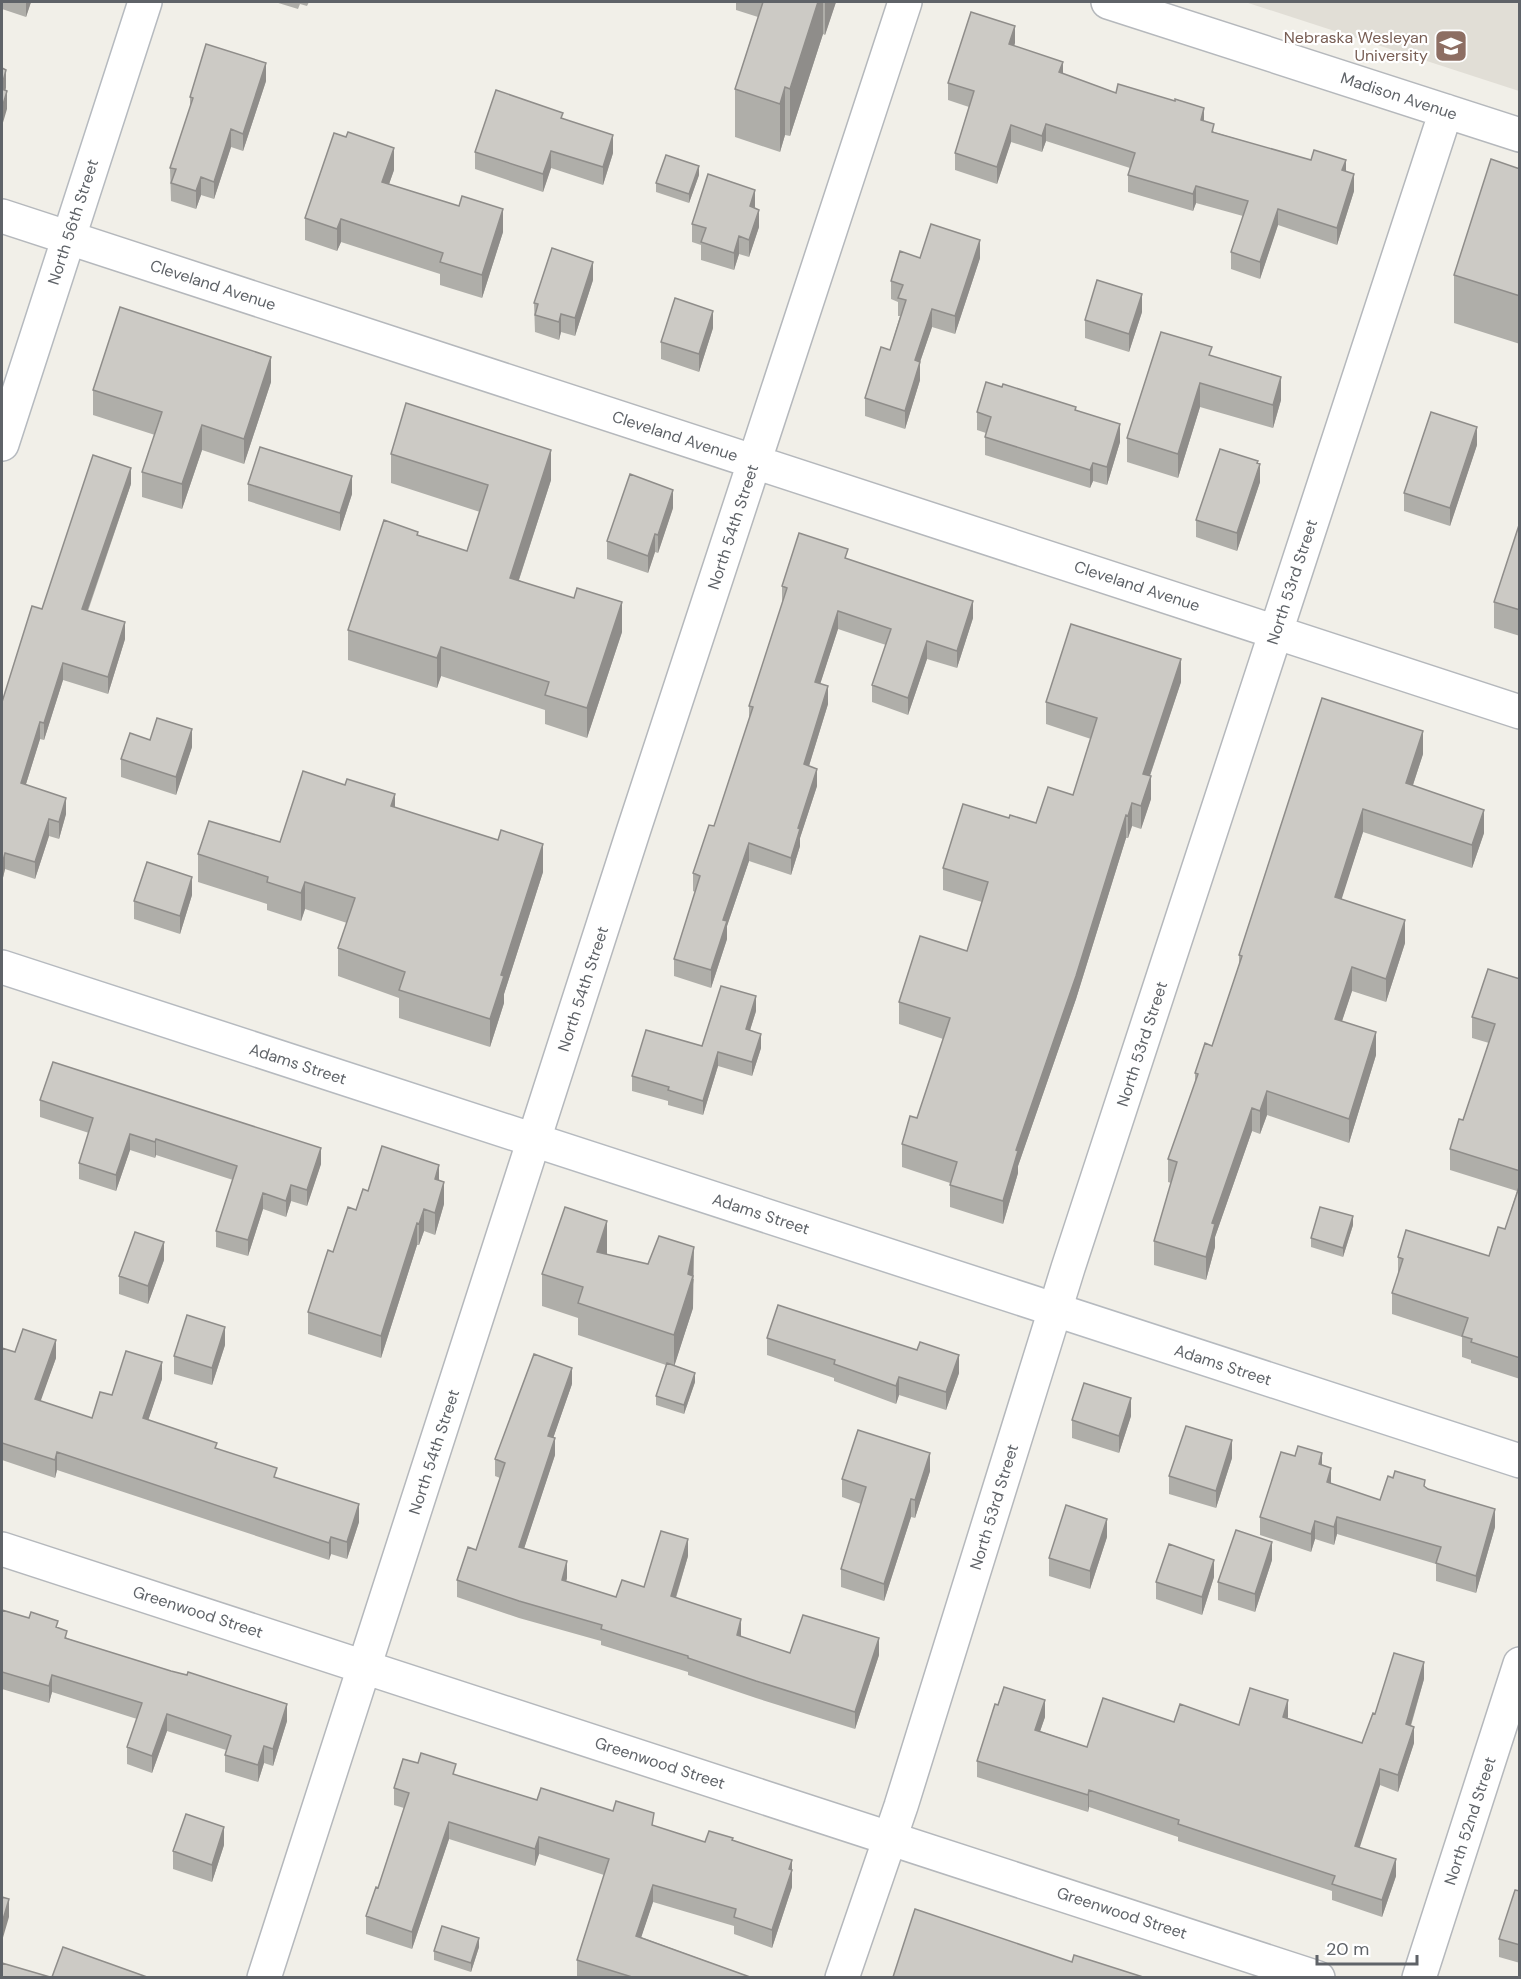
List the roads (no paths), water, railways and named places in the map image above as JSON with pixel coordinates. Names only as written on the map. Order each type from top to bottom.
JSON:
[{"type":"street","name":"North 56th Street","points":[[2,444],[145,2]]},
{"type":"street","name":"North 54th Street","points":[[264,1977],[905,2]]},
{"type":"street","name":"Madison Avenue","points":[[1108,2],[1520,135]]},
{"type":"street","name":"North 53rd Street","points":[[842,1977],[900,1806],[1055,1310],[1446,111]]},
{"type":"street","name":"Cleveland Avenue","points":[[2,216],[1520,712]]},
{"type":"street","name":"Adams Street","points":[[2,968],[1520,1461]]},
{"type":"street","name":"Greenwood Street","points":[[2,1549],[1318,1977]]},
{"type":"street","name":"North 52nd Street","points":[[1419,1977],[1520,1664]]},
{"type":"place","name":"Nebraska Wesleyan University","points":[[1451,46]]}]
